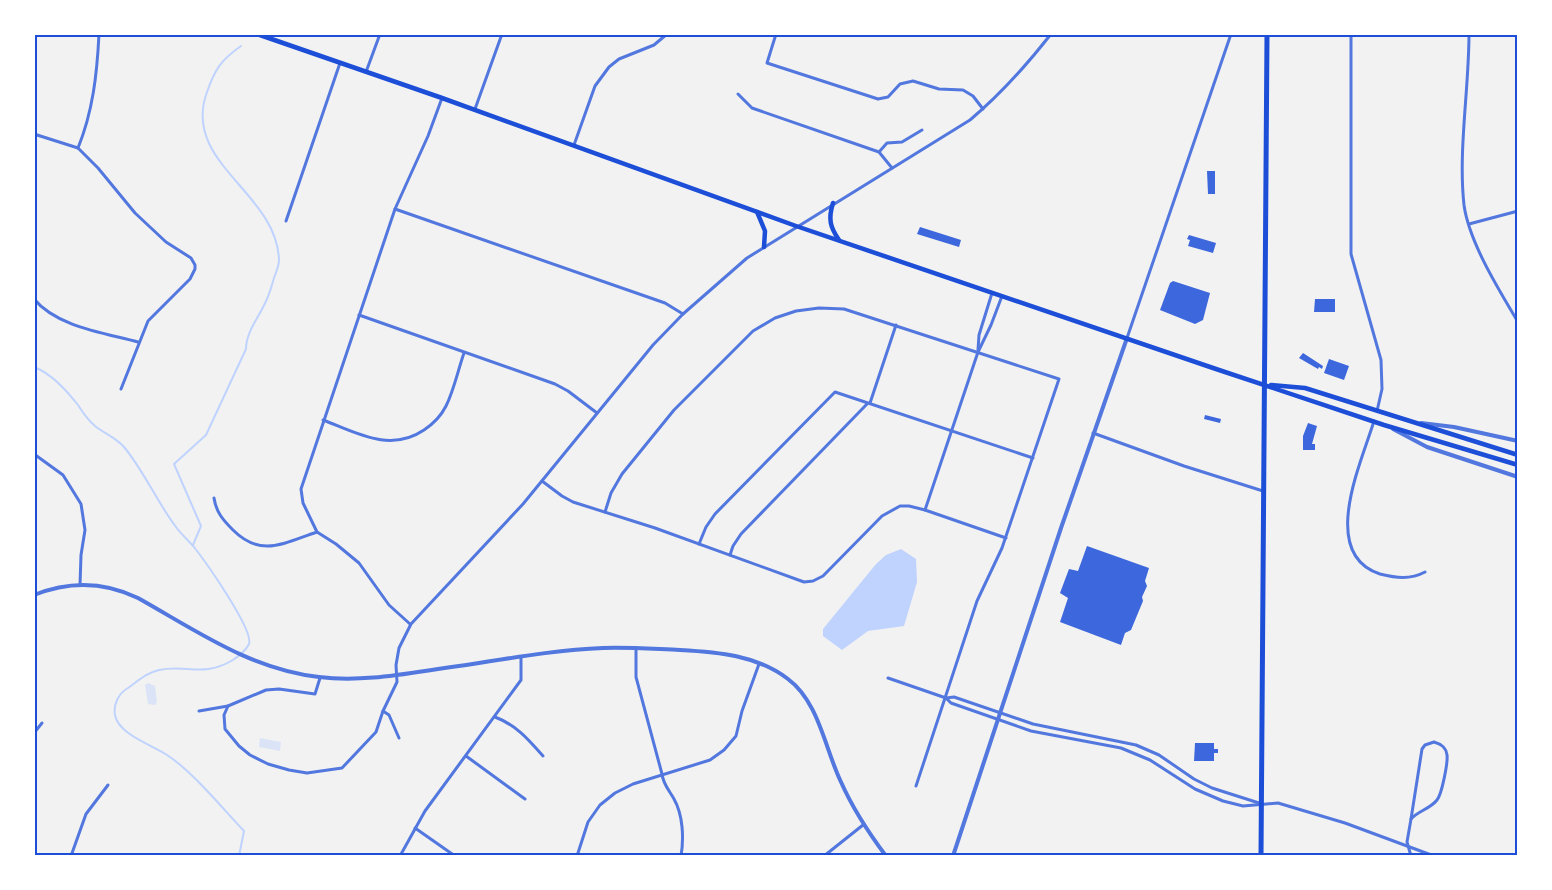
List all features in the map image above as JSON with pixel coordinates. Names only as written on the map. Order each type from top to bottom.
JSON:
[{"type":"main road","points":[[257,34],[574,145],[796,226],[992,293],[1374,421],[1518,465]]},
{"type":"main road","points":[[1261,855],[1267,34]]},
{"type":"main road","points":[[833,203],[829,222],[839,240]]},
{"type":"main road","points":[[757,212],[765,231],[764,247]]},
{"type":"main road","points":[[1265,384],[1305,388],[1518,455]]},
{"type":"street","points":[[78,148],[88,121],[94,92],[99,34]]},
{"type":"street","points":[[366,72],[380,34]]},
{"type":"street","points":[[475,110],[502,34]]},
{"type":"street","points":[[574,145],[595,86],[609,67],[619,59],[654,45],[667,34]]},
{"type":"street","points":[[776,34],[766,63],[878,99],[888,97],[896,87],[910,81],[939,88],[960,89],[973,96],[983,109]]},
{"type":"street","points":[[228,706],[224,715],[225,729],[238,746],[250,755],[268,764],[307,773],[342,768],[376,732],[397,682],[399,648],[411,624],[523,504],[643,356],[683,314],[729,272],[764,247],[970,120],[1014,81],[1051,34]]},
{"type":"street","points":[[953,855],[1093,433],[1231,34]]},
{"type":"street","points":[[1351,34],[1351,254],[1381,360],[1382,389],[1377,411]]},
{"type":"street","points":[[1468,34],[1464,206],[1489,273],[1518,322]]},
{"type":"street","points":[[286,221],[340,63]]},
{"type":"street","points":[[738,94],[752,108],[879,152],[891,168]]},
{"type":"street","points":[[411,624],[389,605],[359,563],[317,532],[303,503],[301,489],[395,209],[428,136],[442,98]]},
{"type":"street","points":[[879,152],[887,143],[902,142],[922,130]]},
{"type":"street","points":[[34,134],[78,148],[98,168],[135,213],[166,242],[191,258],[195,265],[190,279],[150,318],[138,342],[121,388]]},
{"type":"street","points":[[395,209],[656,299],[683,314]]},
{"type":"street","points":[[1469,224],[1518,211]]},
{"type":"street","points":[[978,352],[979,335],[992,293]]},
{"type":"street","points":[[925,510],[978,352],[1002,296]]},
{"type":"street","points":[[34,299],[66,321],[138,342]]},
{"type":"street","points":[[605,512],[611,493],[622,474],[674,410],[758,327],[786,314],[819,308],[844,309],[1059,379],[1006,538],[977,602],[916,786]]},
{"type":"street","points":[[359,315],[555,384],[597,413]]},
{"type":"street","points":[[730,555],[741,534],[869,404],[896,325]]},
{"type":"street","points":[[323,420],[379,440],[409,439],[434,422],[446,406],[464,352]]},
{"type":"street","points":[[699,544],[706,527],[715,514],[835,392],[1033,458]]},
{"type":"street","points":[[1374,421],[1353,487],[1348,523],[1350,544],[1358,559],[1377,573],[1408,578],[1425,572]]},
{"type":"street","points":[[1416,423],[1454,427],[1518,441]]},
{"type":"street","points":[[1384,424],[1427,447],[1518,477]]},
{"type":"street","points":[[1093,433],[1184,466],[1263,491]]},
{"type":"street","points":[[34,454],[63,475],[81,504],[85,530],[80,585]]},
{"type":"street","points":[[542,481],[568,500],[699,544],[799,581],[813,581],[827,573],[891,510],[904,505],[1006,538]]},
{"type":"street","points":[[214,498],[218,513],[224,521],[244,540],[258,546],[274,546],[317,532]]},
{"type":"street","points":[[34,594],[80,585],[107,587],[128,593],[252,661],[320,678],[355,679],[589,649],[636,648],[726,653],[759,664],[787,678],[807,702],[843,788],[863,825],[886,855]]},
{"type":"street","points":[[636,648],[636,677],[663,781],[679,811],[682,830],[681,855]]},
{"type":"street","points":[[400,855],[425,811],[521,680],[521,657]]},
{"type":"street","points":[[577,855],[588,822],[607,799],[624,788],[710,760],[724,750],[736,736],[742,711],[759,664]]},
{"type":"street","points":[[199,711],[228,706],[266,690],[279,689],[315,694],[320,678]]},
{"type":"street","points":[[888,678],[1031,731],[1129,751],[1150,760],[1188,785],[1215,798],[1243,806],[1278,803],[1345,823],[1434,855]]},
{"type":"street","points":[[946,698],[954,697],[972,702],[1033,724],[1136,745],[1159,755],[1194,779],[1212,788],[1261,804]]},
{"type":"street","points":[[970,709],[972,702]]},
{"type":"street","points":[[383,711],[389,715],[399,738]]},
{"type":"street","points":[[495,717],[510,723],[525,734],[543,756]]},
{"type":"street","points":[[34,733],[42,723]]},
{"type":"street","points":[[1410,855],[1407,842],[1422,750],[1425,745],[1438,743],[1443,746],[1447,754],[1440,794],[1434,803],[1411,819]]},
{"type":"street","points":[[465,756],[525,799]]},
{"type":"street","points":[[71,855],[86,814],[108,785]]},
{"type":"street","points":[[824,855],[863,825]]},
{"type":"street","points":[[415,828],[455,855]]},
{"type":"shaded area","points":[[148,683],[155,686],[157,702],[155,705],[148,704],[145,685]]},
{"type":"shaded area","points":[[260,738],[281,742],[280,751],[259,747]]},
{"type":"water","points":[[901,549],[916,559],[917,582],[904,626],[868,631],[842,650],[823,636],[823,629],[876,564],[886,555]]},
{"type":"building","points":[[1207,171],[1215,171],[1215,194],[1208,194]]},
{"type":"building","points":[[920,227],[961,240],[959,247],[917,234]]},
{"type":"building","points":[[1189,235],[1216,243],[1213,253],[1188,246]]},
{"type":"building","points":[[1173,281],[1210,293],[1203,320],[1195,324],[1160,310],[1170,283]]},
{"type":"building","points":[[1315,299],[1335,299],[1335,312],[1314,312]]},
{"type":"building","points":[[1303,353],[1323,366],[1322,369],[1299,358]]},
{"type":"building","points":[[1329,359],[1349,366],[1344,380],[1324,373]]},
{"type":"building","points":[[1205,415],[1221,419],[1220,423],[1204,419]]},
{"type":"building","points":[[1308,423],[1317,426],[1312,444],[1315,444],[1315,450],[1303,450],[1303,436]]},
{"type":"building","points":[[1087,546],[1149,568],[1143,601],[1131,630],[1125,633],[1121,645],[1060,622],[1068,598],[1060,593],[1069,569],[1078,571]]},
{"type":"building","points":[[1195,743],[1214,743],[1214,749],[1218,749],[1218,753],[1214,753],[1214,761],[1194,761]]},
{"type":"waterway","points":[[193,545],[201,526],[174,464],[206,435],[246,349],[248,336],[267,299],[279,262],[274,236],[263,215],[218,158],[207,139],[203,117],[207,92],[216,71],[228,56],[241,46]]},
{"type":"waterway","points":[[34,367],[58,383],[92,424],[124,447],[178,530],[194,547],[218,580],[249,636],[249,644],[242,653],[222,665],[204,669],[169,669],[150,673],[122,693],[117,699],[115,711],[117,722],[122,728],[177,762],[197,780],[244,831],[239,856]]}]
